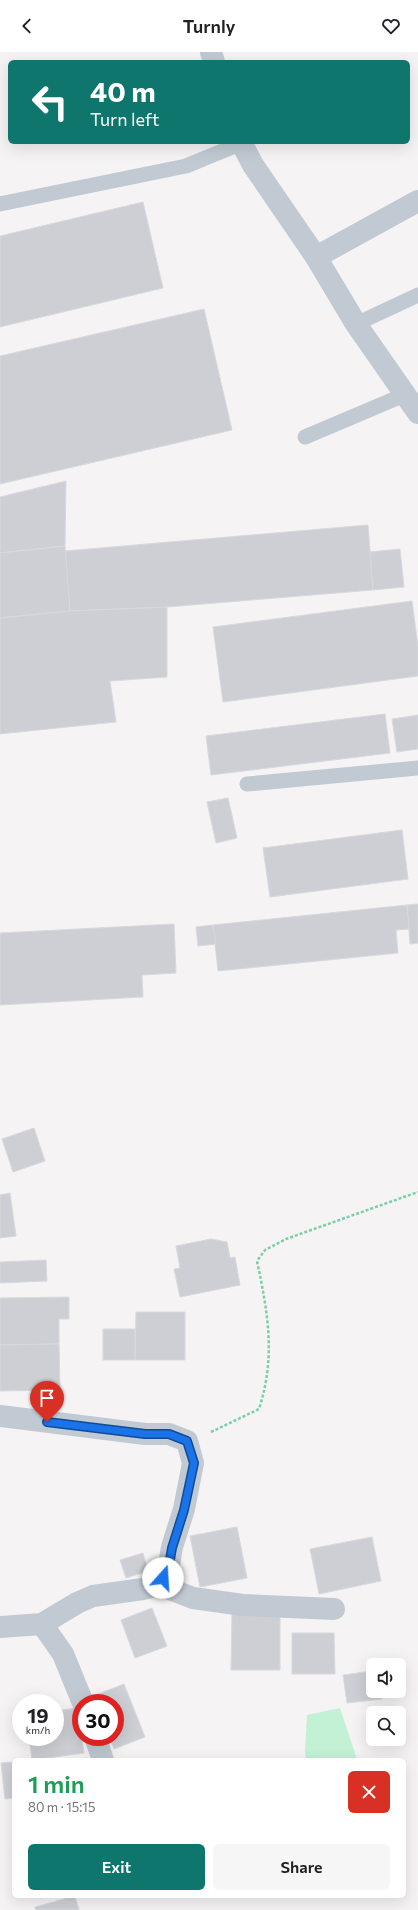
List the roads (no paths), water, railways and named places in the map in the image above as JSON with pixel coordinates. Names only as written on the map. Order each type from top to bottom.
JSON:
[{"type":"street","points":[[242,144],[253,165],[316,257],[356,324],[418,413]]},
{"type":"street","points":[[316,257],[418,201]]},
{"type":"street","points":[[0,1416],[145,1434],[169,1434],[187,1441],[194,1463],[184,1510],[172,1548],[168,1571],[159,1585]]},
{"type":"street","points":[[0,1627],[42,1624],[77,1603],[94,1596],[144,1589],[159,1585],[193,1598],[229,1603],[289,1608],[334,1609]]},
{"type":"street","points":[[42,1624],[63,1654],[80,1694]]},
{"type":"street","points":[[98,1746],[102,1758]]},
{"type":"lane","points":[[0,204],[186,166],[236,144]]},
{"type":"lane","points":[[356,324],[418,296]]},
{"type":"lane","points":[[305,437],[404,395]]},
{"type":"lane","points":[[247,784],[418,768]]}]
